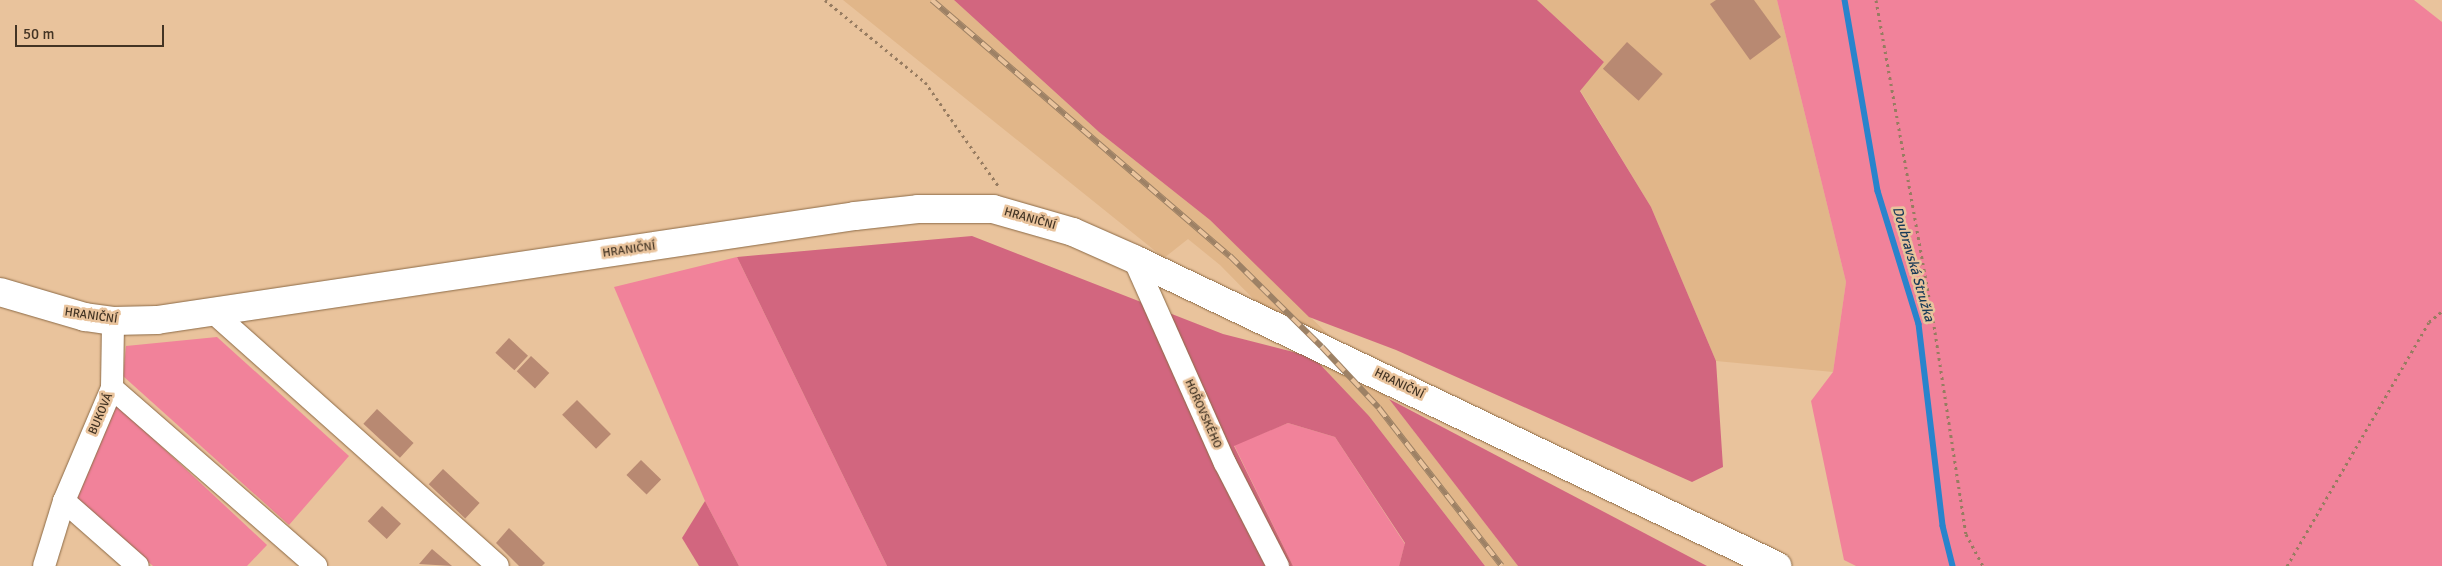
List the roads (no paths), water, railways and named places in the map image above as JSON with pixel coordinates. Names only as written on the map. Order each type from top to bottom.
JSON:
[{"type":"main road","name":"HRANIČNÍ","points":[[0,292],[59,312],[113,321],[214,314],[478,272],[918,209],[977,208],[1018,214],[1073,232],[1134,259],[1777,566]]},
{"type":"street","name":"HOŘOVSKÉHO","points":[[1134,259],[1225,463],[1278,566]]},
{"type":"street","points":[[214,314],[498,566]]},
{"type":"street","name":"BUKOVÁ","points":[[44,566],[64,501],[112,388],[113,321]]},
{"type":"street","points":[[112,388],[316,566]]},
{"type":"street","points":[[64,501],[138,566]]},
{"type":"waterway","name":"Doubravská Stružka","points":[[1845,0],[1878,191],[1919,324],[1943,526],[1953,566]]},
{"type":"railway","points":[[932,0],[1230,256],[1322,347],[1379,408],[1502,566]]}]
